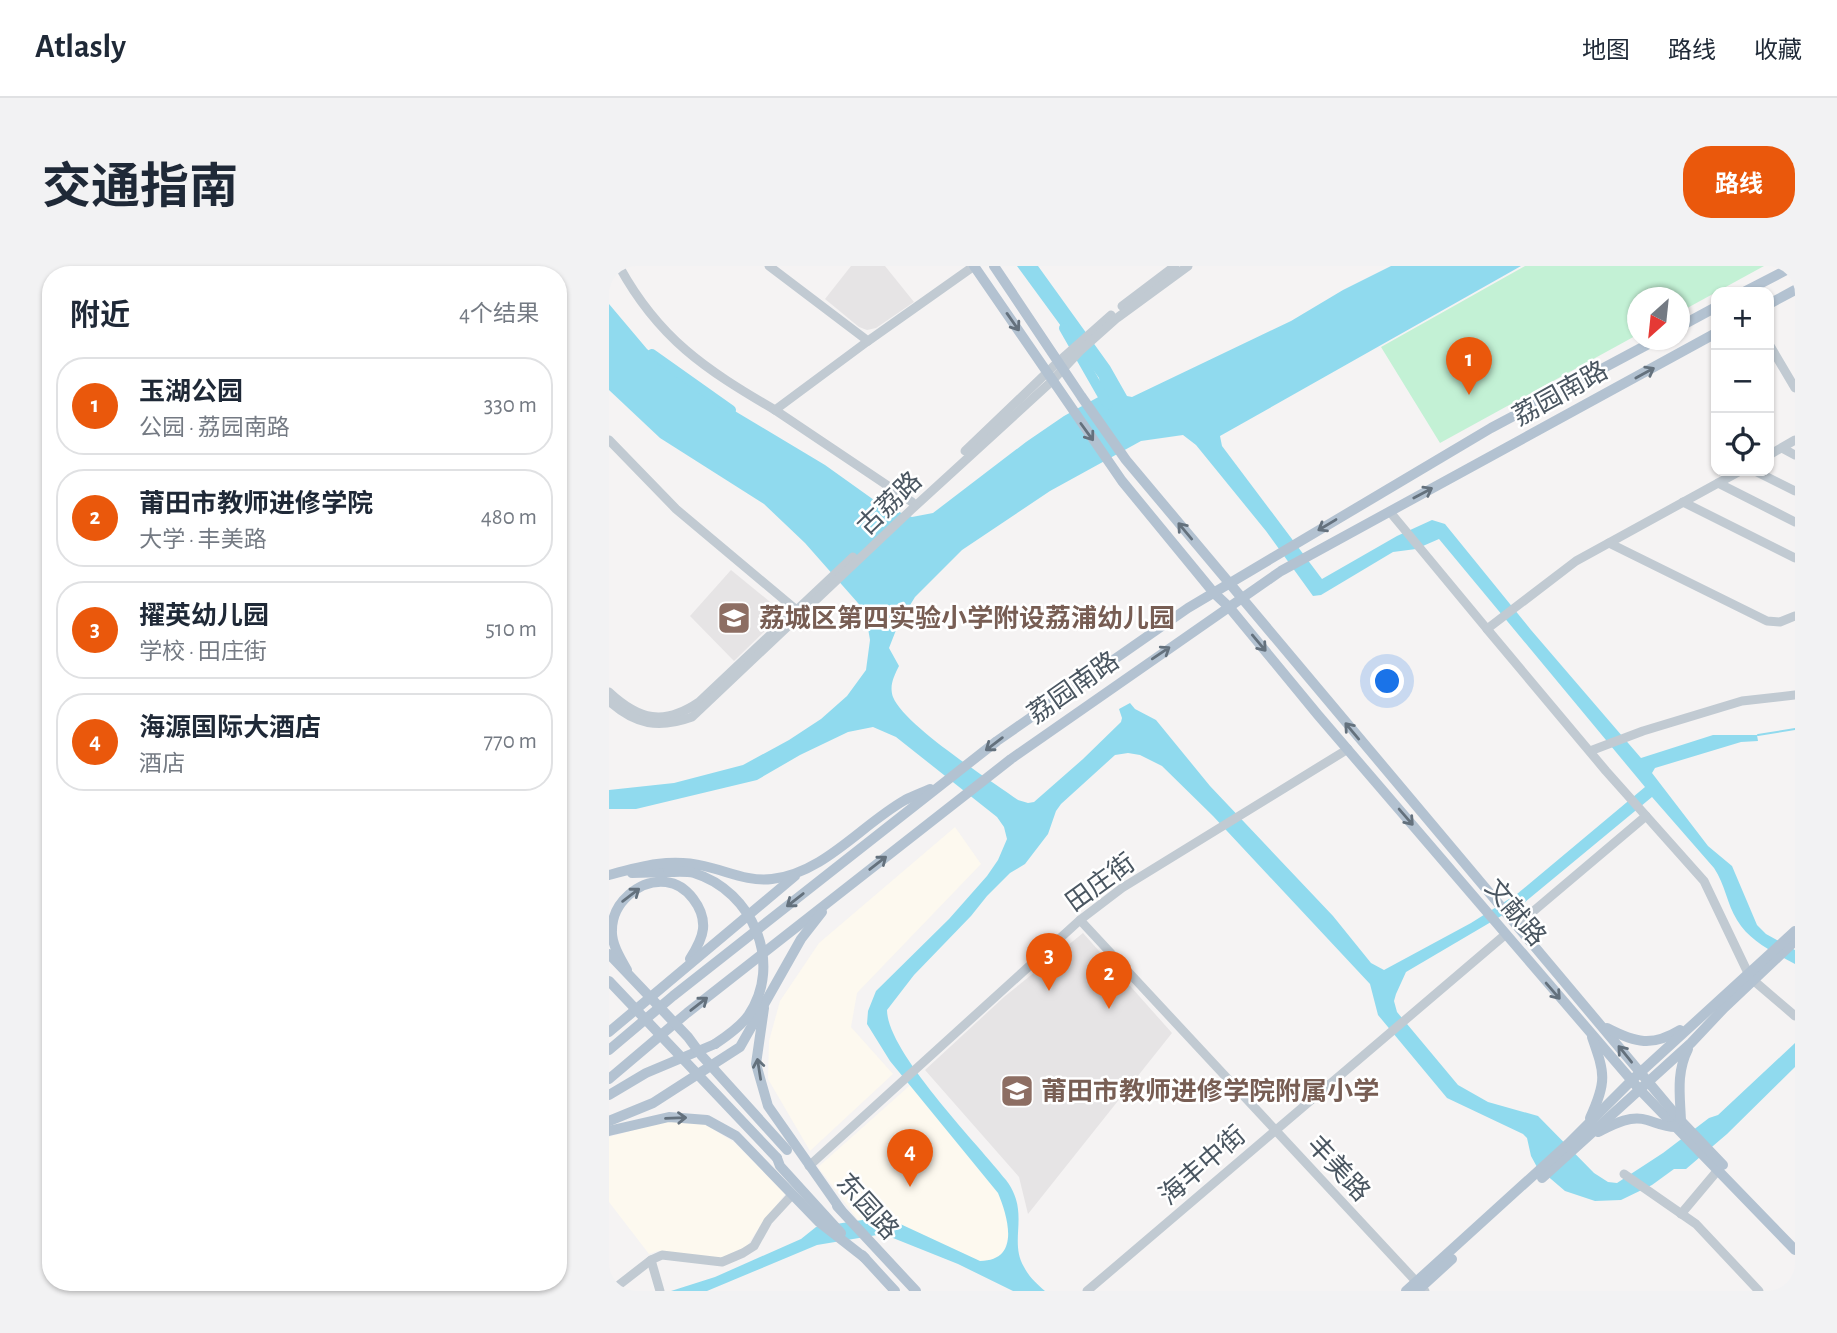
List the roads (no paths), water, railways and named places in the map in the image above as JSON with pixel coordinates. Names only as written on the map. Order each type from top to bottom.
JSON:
[{"type":"main road","name":"文献路","points":[[974,266],[1111,465],[1214,593],[1229,607],[1347,749],[1590,1031],[1640,1081]]},
{"type":"main road","points":[[995,266],[1123,455],[1602,1025],[1640,1081],[1795,1250]]},
{"type":"main road","points":[[1754,287],[1794,266]]},
{"type":"main road","points":[[1774,301],[1795,290]]},
{"type":"main road","points":[[1690,321],[1711,310]]},
{"type":"main road","name":"荔园南路","points":[[609,1079],[687,1013],[986,778],[1281,571],[1711,336]]},
{"type":"main road","name":"荔园南路","points":[[609,1050],[693,980],[945,782],[1078,684],[1229,583],[1491,428],[1637,350]]},
{"type":"main road","points":[[609,1032],[802,870],[826,857],[905,800],[945,782]]},
{"type":"main road","points":[[611,875],[652,863],[674,861],[754,880],[772,879],[802,870]]},
{"type":"main road","points":[[609,1095],[646,1073],[715,1044],[747,1017],[759,994],[764,973],[762,940],[743,908],[729,891],[692,872],[611,875]]},
{"type":"main road","points":[[613,954],[611,930],[616,909],[628,894],[645,885],[666,882],[682,888],[694,899],[700,914],[703,929],[685,967]]},
{"type":"main road","points":[[609,1121],[653,1103],[740,1047],[801,939],[832,898]]},
{"type":"main road","points":[[1640,1081],[1691,1043],[1751,977],[1794,935]]},
{"type":"main road","name":"东园路","points":[[613,954],[633,981],[648,993],[916,1291]]},
{"type":"main road","points":[[1406,1291],[1420,1288],[1640,1081],[1698,1019],[1751,977]]},
{"type":"main road","points":[[609,981],[634,1008]]},
{"type":"main road","points":[[609,991],[634,1008]]},
{"type":"main road","points":[[765,1002],[756,1064],[768,1106],[841,1210]]},
{"type":"main road","name":"东园路","points":[[634,1008],[778,1158],[780,1166],[895,1291]]},
{"type":"main road","points":[[1602,1025],[1628,1038],[1651,1042],[1663,1039],[1698,1019]]},
{"type":"main road","points":[[1588,1131],[1603,1082],[1603,1070],[1590,1031]]},
{"type":"main road","points":[[1680,1126],[1679,1070],[1691,1043]]},
{"type":"main road","points":[[736,1136],[768,1106]]},
{"type":"main road","points":[[609,1131],[669,1117],[699,1118],[736,1136],[819,1222],[865,1258]]},
{"type":"main road","points":[[1537,1178],[1568,1144],[1588,1131],[1630,1119],[1680,1126]]},
{"type":"main road","points":[[1715,1164],[1795,1240]]},
{"type":"street","points":[[619,266],[636,296],[679,346],[719,377],[775,410],[911,505]]},
{"type":"street","points":[[769,266],[868,341]]},
{"type":"street","points":[[775,410],[974,266]]},
{"type":"street","name":"古荔路","points":[[609,701],[629,716],[647,723],[670,724],[692,716],[911,505],[1137,294],[1174,266]]},
{"type":"street","name":"古荔路","points":[[1061,366],[1117,318],[1188,266]]},
{"type":"street","points":[[1773,350],[1795,388]]},
{"type":"street","points":[[609,440],[676,509],[802,609]]},
{"type":"street","points":[[1774,452],[1795,440]]},
{"type":"street","points":[[1781,448],[1795,455]]},
{"type":"street","points":[[1488,627],[1576,561],[1731,476]]},
{"type":"street","points":[[1765,476],[1795,491]]},
{"type":"street","points":[[1719,483],[1795,522]]},
{"type":"street","points":[[1683,502],[1795,558]]},
{"type":"street","points":[[1390,512],[1624,792],[1704,881],[1751,977],[1795,1016]]},
{"type":"street","points":[[1609,543],[1767,621],[1780,622],[1795,616]]},
{"type":"street","name":"古荔路","points":[[609,692],[641,715],[667,717],[683,712],[699,702],[802,609]]},
{"type":"street","points":[[1590,751],[1643,731],[1742,701],[1795,695]]},
{"type":"street","name":"田庄街","points":[[809,1166],[1080,920],[1122,888],[1347,749]]},
{"type":"street","points":[[1517,925],[1643,813]]},
{"type":"street","name":"丰美路","points":[[1080,920],[1420,1288]]},
{"type":"street","name":"海丰中街","points":[[1087,1291],[1506,934]]},
{"type":"street","points":[[1681,1214],[1715,1164]]},
{"type":"street","points":[[1624,1174],[1696,1224],[1759,1291]]},
{"type":"street","points":[[609,1289],[615,1288],[661,1255],[722,1262],[743,1253],[754,1246],[768,1221],[792,1195]]},
{"type":"street","points":[[651,1260],[659,1287]]},
{"type":"water","points":[[1017,266],[1038,266],[1110,366],[1127,396],[1132,397],[1291,321],[1343,290],[1391,266],[1521,266],[1220,436],[1222,446],[1322,579],[1397,536],[1432,520],[1445,524],[1531,630],[1641,758],[1713,735],[1757,735],[1758,741],[1741,742],[1655,768],[1652,773],[1708,846],[1732,866],[1757,925],[1766,934],[1795,950],[1795,964],[1763,946],[1742,928],[1714,868],[1652,797],[1525,902],[1406,972],[1394,1001],[1397,1012],[1458,1085],[1488,1102],[1538,1116],[1594,1173],[1608,1182],[1617,1183],[1709,1118],[1718,1115],[1795,1043],[1795,1067],[1727,1134],[1686,1169],[1674,1169],[1652,1185],[1621,1200],[1595,1201],[1565,1191],[1537,1167],[1527,1138],[1523,1134],[1447,1098],[1378,1015],[1370,984],[1213,816],[1162,766],[1140,755],[1115,755],[1061,804],[1048,834],[1025,864],[1010,873],[987,896],[914,975],[887,1010],[891,1028],[917,1073],[1013,1192],[1017,1204],[1020,1257],[1028,1274],[1045,1291],[1013,1291],[958,1264],[883,1234],[817,1245],[707,1291],[671,1291],[715,1277],[801,1239],[816,1227],[869,1219],[884,1218],[896,1222],[980,1261],[1002,1254],[1006,1246],[1008,1225],[998,1193],[890,1061],[867,1024],[868,1011],[876,991],[949,919],[987,876],[1007,839],[1004,827],[997,817],[896,737],[873,727],[848,732],[757,780],[636,809],[609,809],[609,790],[674,783],[743,765],[789,740],[821,719],[847,696],[866,670],[870,640],[865,611],[805,543],[764,504],[660,438],[609,390],[609,304],[647,349],[688,383],[825,465],[881,505],[912,517],[933,513],[1026,442],[1064,416],[1102,395],[1099,378]],"holes":[[[1183,435],[1196,445],[1266,531],[1313,596],[1321,595],[1393,552],[1416,549],[1439,539],[1645,787],[1517,894],[1471,923],[1384,970],[1371,963],[1333,916],[1210,786],[1156,720],[1135,709],[1130,703],[1119,709],[1121,722],[1034,802],[1028,803],[1018,800],[949,752],[914,723],[893,697],[894,677],[899,666],[889,648],[898,625],[915,597],[962,550],[1050,491],[1141,441]]]},
{"type":"waterway","points":[[1064,328],[1108,405]]},
{"type":"waterway","points":[[652,354],[731,410]]},
{"type":"waterway","points":[[1758,735],[1795,729]]},
{"type":"place","name":"玉湖公园","points":[[1469,395]]},
{"type":"place","name":"荔城区第四实验小学附设荔浦幼儿园","points":[[734,618]]},
{"type":"place","name":"擢英幼儿园","points":[[1049,991]]},
{"type":"place","name":"莆田市教师进修学院","points":[[1109,1009]]},
{"type":"place","name":"莆田市教师进修学院附属小学","points":[[1017,1091]]},
{"type":"place","name":"海源国际大酒店","points":[[910,1187]]}]
